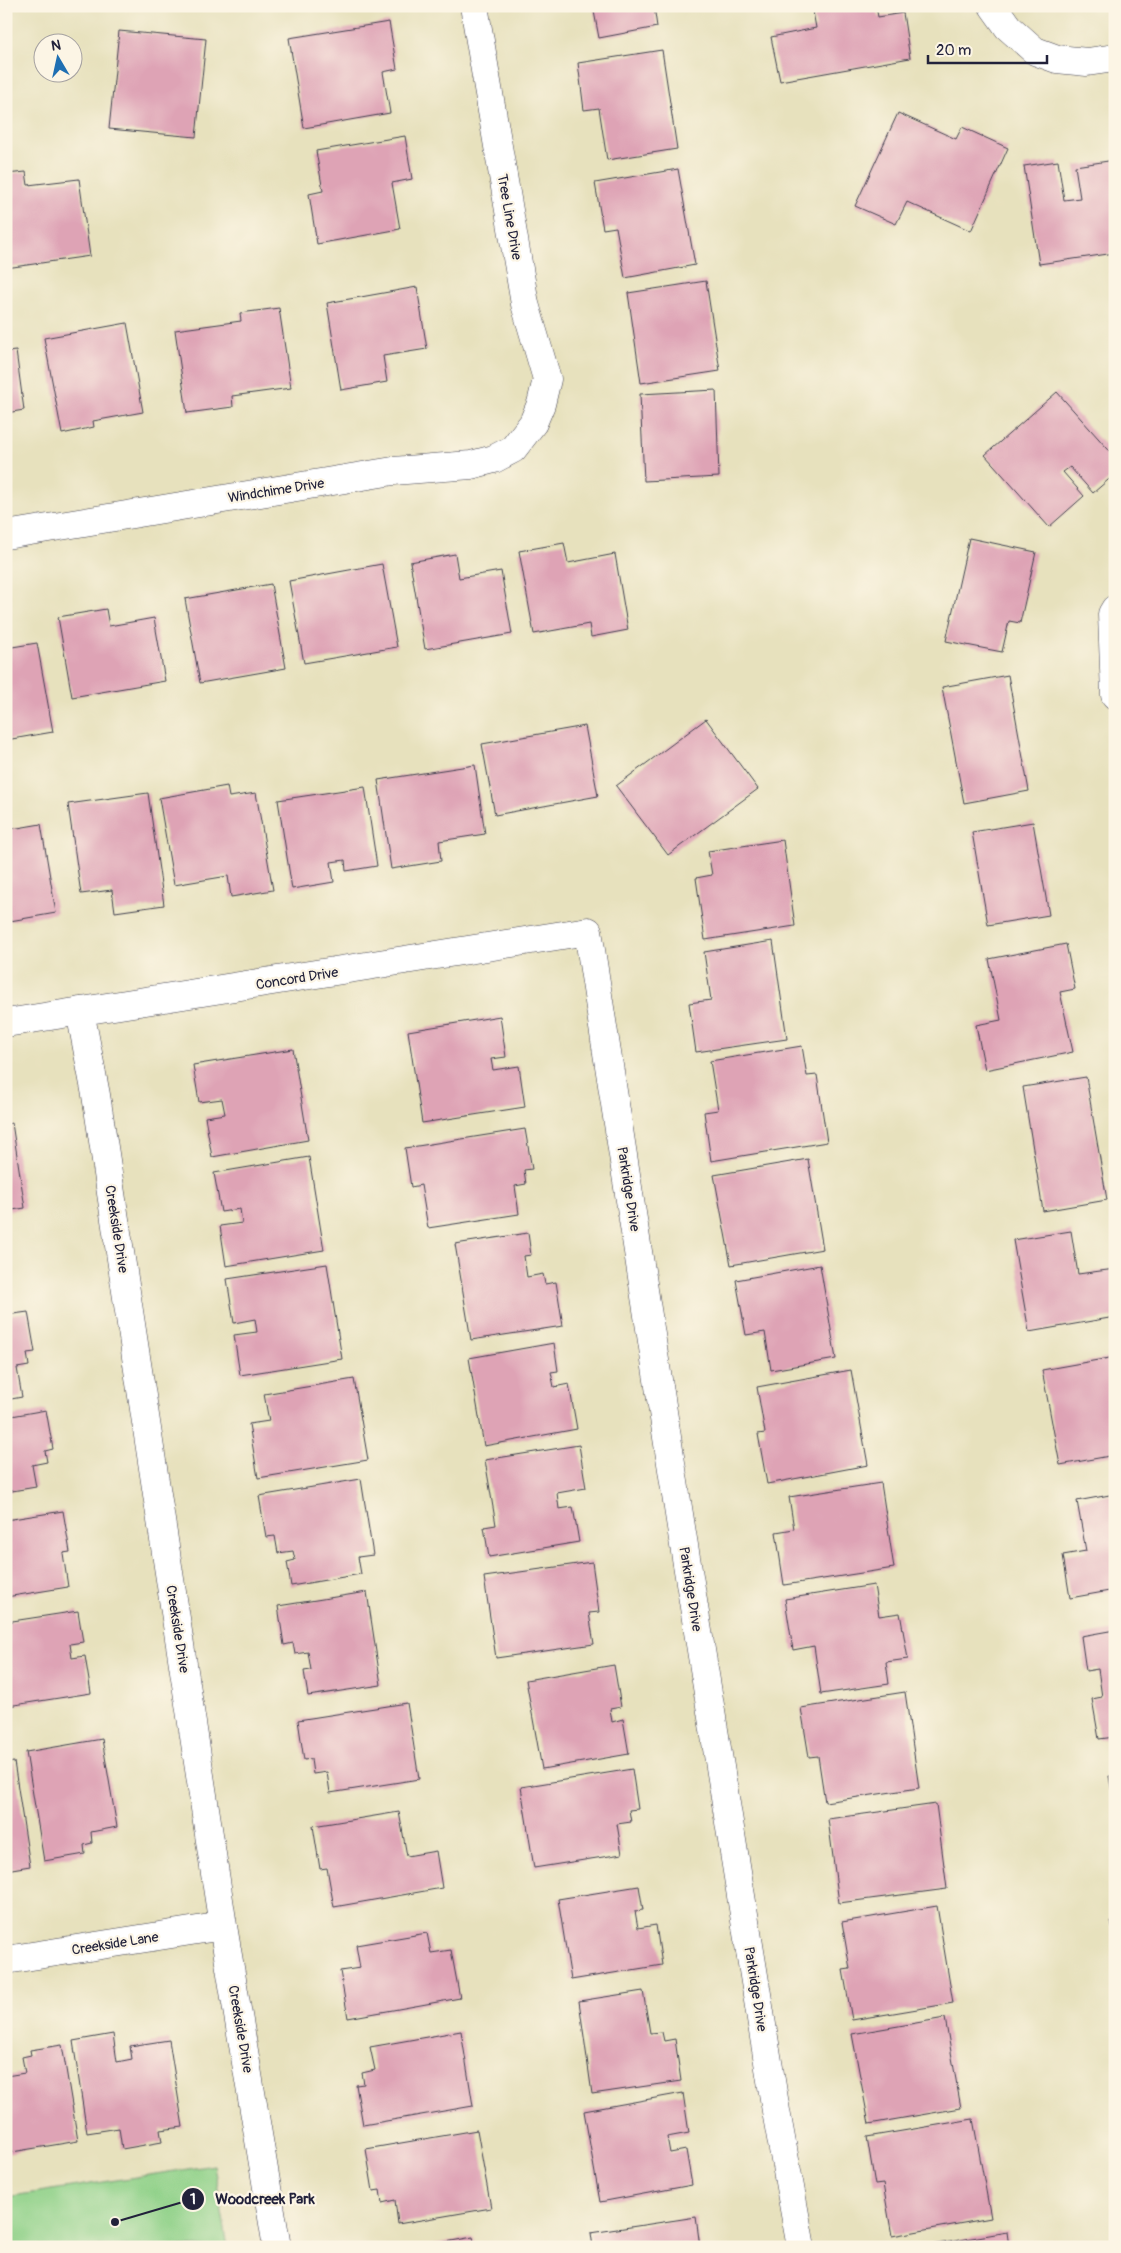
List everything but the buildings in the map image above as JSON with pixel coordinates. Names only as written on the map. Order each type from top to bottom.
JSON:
[{"type":"street","name":"Tree Line Drive","points":[[474,6],[525,304],[546,379],[541,404],[533,423]]},
{"type":"street","points":[[993,6],[1008,28],[1035,51],[1057,59],[1087,62],[1115,58]]},
{"type":"street","name":"Windchime Drive","points":[[6,535],[393,471],[471,465],[494,459],[512,449],[533,423]]},
{"type":"street","points":[[1113,612],[1115,695]]},
{"type":"street","name":"Concord Drive","points":[[6,1023],[588,931]]},
{"type":"street","name":"Parkridge Drive","points":[[588,931],[684,1546],[775,2101],[801,2247]]},
{"type":"street","name":"Creekside Drive","points":[[80,1011],[96,1095],[223,1926],[277,2247]]},
{"type":"street","name":"Creekside Lane","points":[[6,1960],[223,1926]]},
{"type":"green space","points":[[214,2165],[228,2247],[6,2247],[6,2197]]},
{"type":"place","name":"Woodcreek Park","points":[[115,2222]]}]
